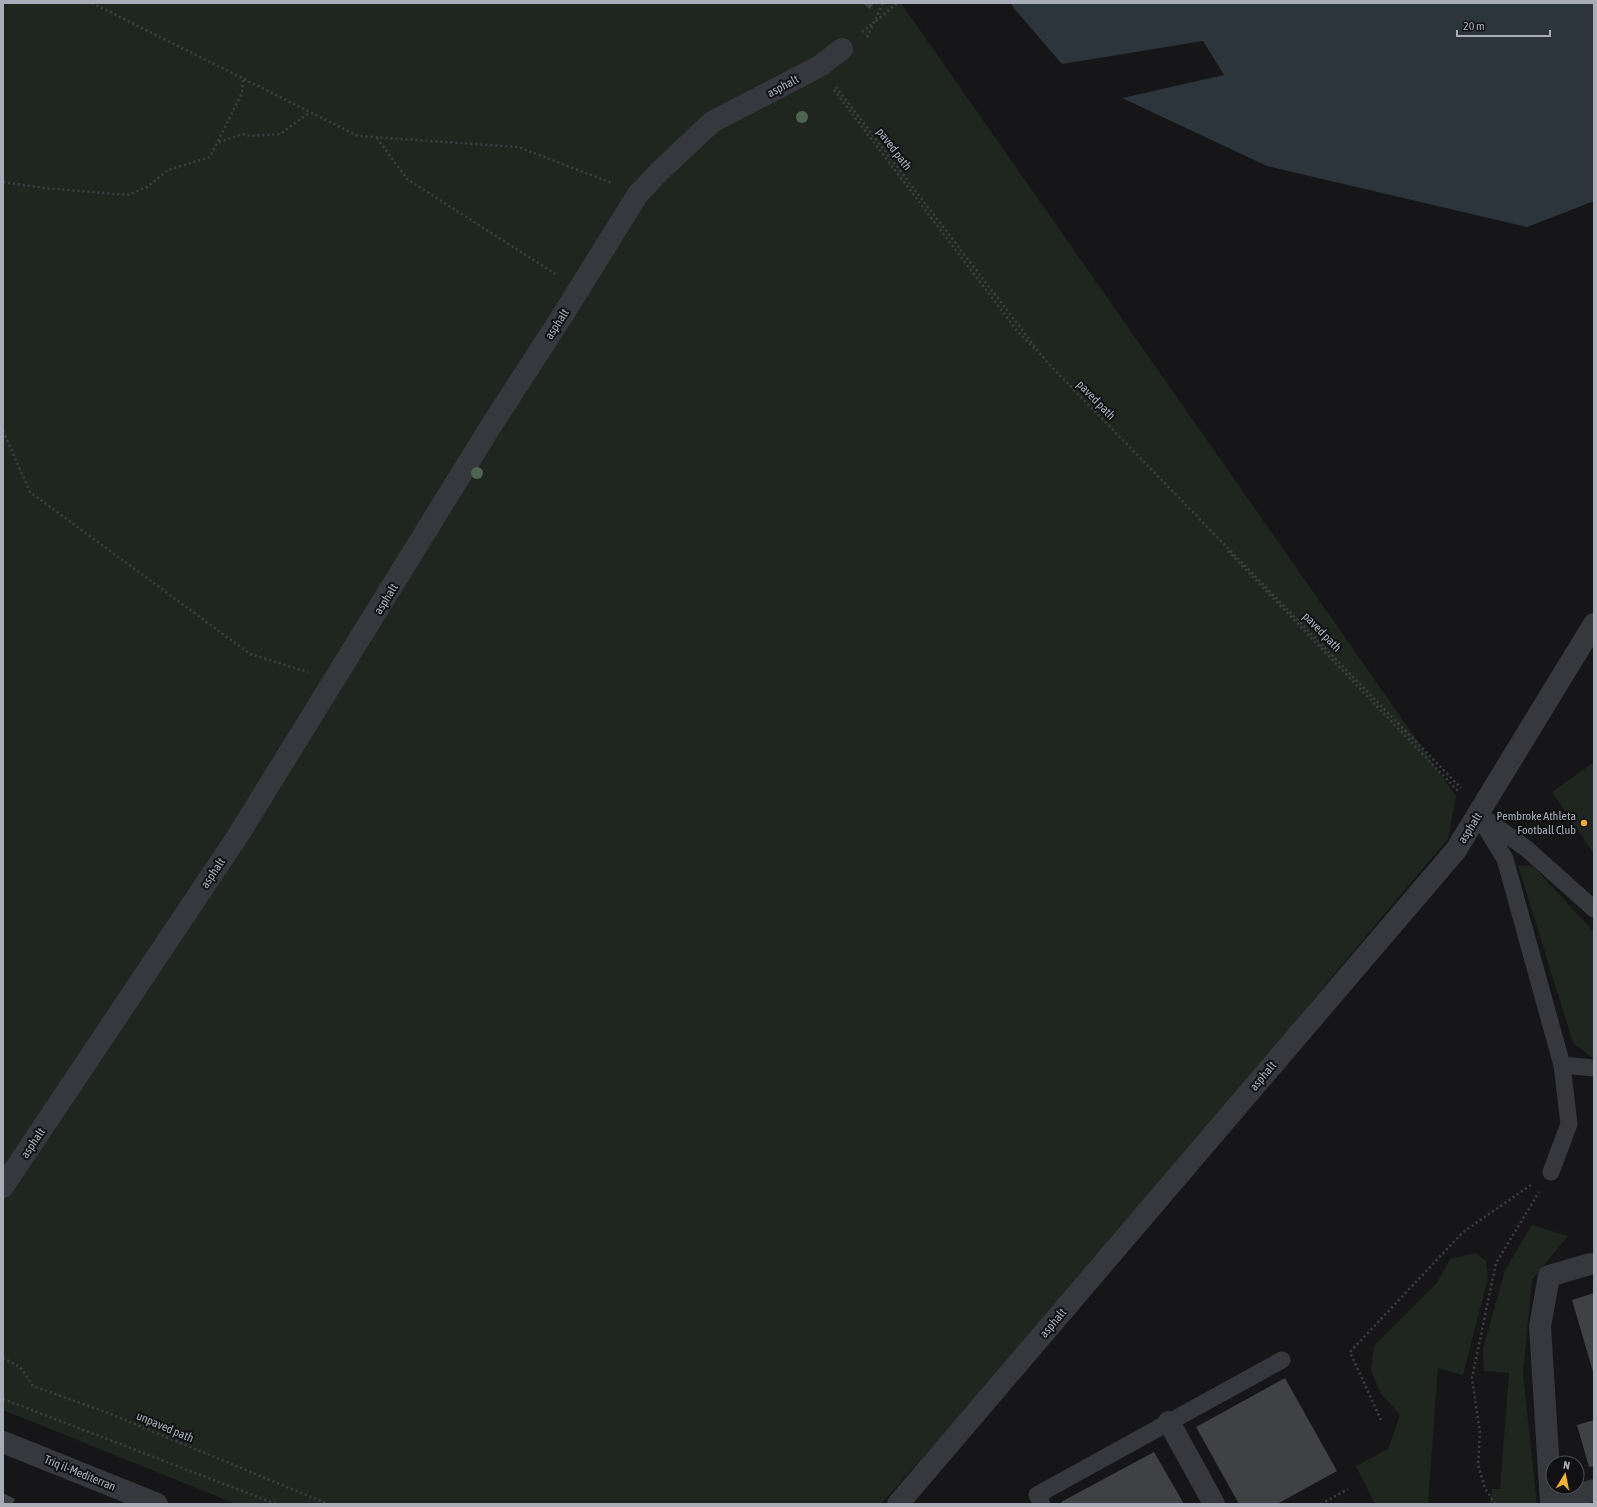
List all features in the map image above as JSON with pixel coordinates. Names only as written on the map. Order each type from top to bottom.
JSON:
[{"type":"street","name":"asphalt","points":[[3,1187],[238,837],[336,680],[489,429],[638,194],[712,122],[820,66],[842,49]]},
{"type":"street","name":"asphalt","points":[[898,1504],[1456,850],[1594,624]]},
{"type":"street","points":[[1590,1264],[1549,1276],[1540,1326],[1552,1504],[1594,1490]]},
{"type":"street","points":[[1169,1422],[1214,1504]]},
{"type":"street","name":"Triq il-Mediterran","points":[[3,1442],[157,1504]]},
{"type":"lane","points":[[1478,815],[1528,849],[1594,909]]},
{"type":"lane","points":[[1478,815],[1505,859],[1562,1065],[1569,1124],[1551,1172]]},
{"type":"lane","points":[[1562,1065],[1594,1068]]},
{"type":"lane","points":[[1042,1504],[1037,1496],[1282,1360]]},
{"type":"path","points":[[92,3],[243,80],[358,136],[518,147],[638,194]]},
{"type":"path","points":[[864,44],[883,3]]},
{"type":"path","points":[[842,49],[897,3]]},
{"type":"path","points":[[820,66],[837,94],[1018,332],[1457,789],[1478,815]]},
{"type":"path","points":[[3,182],[44,188],[128,195],[147,186],[168,170],[210,157],[219,142],[242,94],[243,80]]},
{"type":"path","points":[[219,142],[243,134],[250,136],[280,134],[309,113]]},
{"type":"path","points":[[376,138],[407,179],[579,289]]},
{"type":"path","name":"paved path","points":[[1046,361],[1459,786]]},
{"type":"path","points":[[3,430],[30,492],[250,654],[336,680]]},
{"type":"path","points":[[1381,1420],[1350,1352],[1463,1232],[1551,1172]]},
{"type":"path","points":[[1495,1504],[1485,1488],[1478,1465],[1480,1433],[1472,1378],[1496,1263],[1551,1172]]},
{"type":"path","name":"unpaved path","points":[[3,1358],[20,1367],[33,1386],[108,1412],[328,1504]]},
{"type":"path","points":[[3,1399],[276,1504]]},
{"type":"path","points":[[1321,1504],[1348,1489]]},
{"type":"shaded area","points":[[3,3],[901,3],[1456,796],[1448,839],[1083,1278],[881,1504],[236,1504],[3,1410]]},
{"type":"shaded area","points":[[1012,3],[1594,3],[1594,201],[1527,227],[1267,166],[1122,98],[1224,75],[1203,41],[1062,64],[1012,6]]},
{"type":"shaded area","name":"Pembroke Athleta Football Club","points":[[1594,762],[1594,854],[1552,792]]},
{"type":"shaded area","points":[[1518,865],[1533,866],[1594,932],[1594,1059],[1573,1043]]},
{"type":"shaded area","points":[[1532,1225],[1568,1236],[1532,1280],[1523,1374],[1537,1504],[1490,1504],[1492,1489],[1500,1489],[1509,1373],[1484,1371],[1483,1349],[1505,1270]]},
{"type":"shaded area","points":[[1476,1253],[1486,1261],[1488,1278],[1463,1375],[1438,1368],[1428,1504],[1375,1504],[1356,1466],[1388,1449],[1400,1415],[1381,1394],[1371,1370],[1374,1346],[1437,1283],[1450,1259]]},
{"type":"building","points":[[862,3],[874,3],[870,9]]},
{"type":"building","points":[[1594,1293],[1594,1375],[1572,1300]]},
{"type":"building","points":[[1285,1378],[1337,1471],[1277,1504],[1239,1504],[1196,1427]]},
{"type":"building","points":[[1594,1420],[1594,1466],[1589,1467],[1577,1425]]},
{"type":"building","points":[[1154,1452],[1184,1504],[1062,1504],[1061,1502]]},
{"type":"building","points":[[3,1493],[15,1499],[12,1504],[3,1504]]},
{"type":"place","name":"Pembroke Athleta Football Club","points":[[1584,823]]}]
